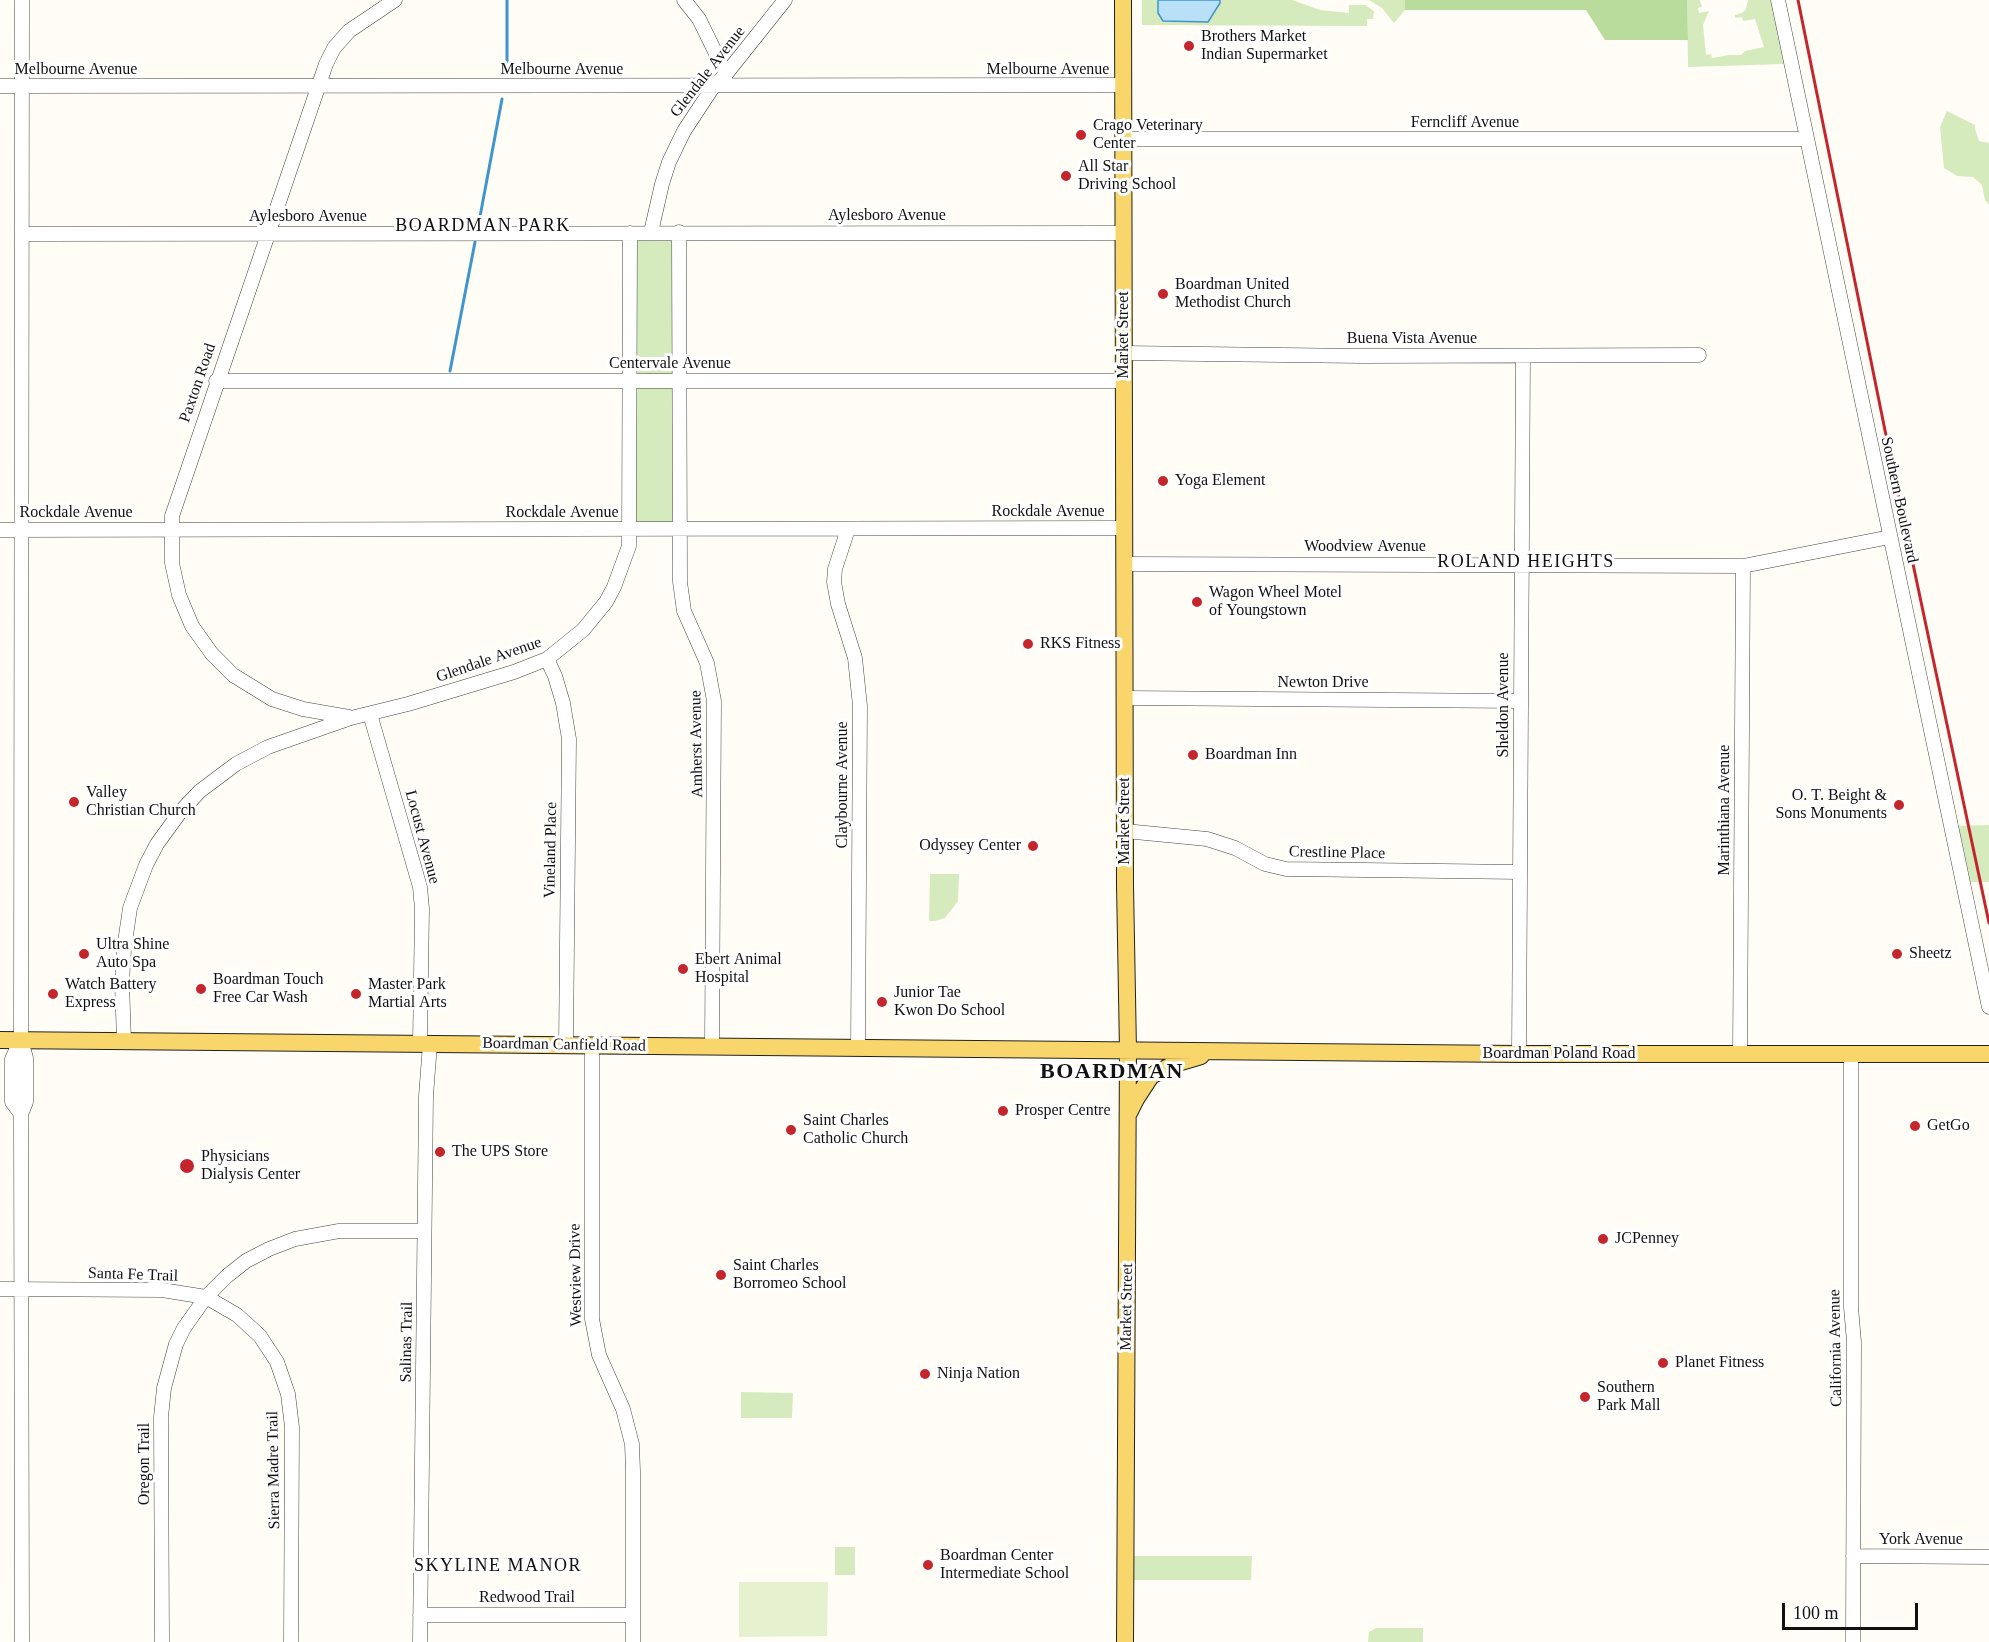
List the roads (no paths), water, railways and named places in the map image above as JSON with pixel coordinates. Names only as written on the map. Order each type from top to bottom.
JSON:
[{"type":"main road","name":"Market Street","points":[[1123,0],[1125,831],[1128,1050],[1125,1642]]},
{"type":"main road","name":"Boardman Canfield Road","points":[[0,1040],[1128,1050]]},
{"type":"main road","name":"Boardman Poland Road","points":[[1128,1050],[1519,1054],[1989,1054]]},
{"type":"main road","points":[[1128,1117],[1145,1084],[1160,1070],[1174,1064],[1229,1050]]},
{"type":"street","points":[[22,0],[21,1040],[26,1058],[26,1102],[21,1114],[22,1642]]},
{"type":"street","name":"Paxton Road","points":[[351,718],[303,709],[272,699],[245,684],[223,666],[201,641],[184,611],[179,595],[172,563],[172,512],[326,64],[341,39],[357,25],[395,0]]},
{"type":"street","points":[[684,0],[699,19],[726,74]]},
{"type":"street","name":"Glendale Avenue","points":[[651,232],[662,184],[672,154],[684,131],[713,87],[785,0]]},
{"type":"street","name":"Southern Boulevard","points":[[1778,0],[1989,1007]]},
{"type":"street","name":"Melbourne Avenue","points":[[0,86],[1124,85]]},
{"type":"street","name":"Ferncliff Avenue","points":[[1124,139],[1807,139]]},
{"type":"street","points":[[630,233],[651,232]]},
{"type":"street","name":"Aylesboro Avenue","points":[[651,232],[1123,233]]},
{"type":"street","name":"Amherst Avenue","points":[[679,232],[678,529],[681,599],[707,663],[714,701],[712,1046]]},
{"type":"street","name":"Glendale Avenue","points":[[124,1041],[122,983],[130,908],[146,865],[169,825],[200,791],[236,764],[268,747],[351,718],[514,672],[548,659],[583,630],[606,602],[628,546],[630,233]]},
{"type":"street","name":"Aylesboro Avenue","points":[[22,234],[630,233]]},
{"type":"street","name":"Buena Vista Avenue","points":[[1124,353],[1699,355]]},
{"type":"street","name":"Sheldon Avenue","points":[[1519,1054],[1523,356]]},
{"type":"street","name":"Centervale Avenue","points":[[216,381],[1124,381]]},
{"type":"street","name":"Rockdale Avenue","points":[[0,530],[1124,528]]},
{"type":"street","name":"Claybourne Avenue","points":[[848,529],[834,582],[838,604],[855,658],[860,706],[858,1047]]},
{"type":"street","name":"Woodview Avenue","points":[[1124,564],[1743,566],[1890,537]]},
{"type":"street","name":"Marinthiana Avenue","points":[[1740,1055],[1743,566]]},
{"type":"street","name":"Vineland Place","points":[[548,659],[563,703],[569,739],[566,1045]]},
{"type":"street","name":"Newton Drive","points":[[1125,698],[1521,700]]},
{"type":"street","name":"Locust Avenue","points":[[370,714],[420,887],[425,1043]]},
{"type":"street","name":"Crestline Place","points":[[1125,831],[1207,839],[1235,848],[1265,864],[1286,869],[1520,872]]},
{"type":"street","name":"Salinas Trail","points":[[420,1642],[425,1043]]},
{"type":"street","name":"Westview Drive","points":[[592,1045],[592,1319],[599,1355],[623,1409],[632,1444],[633,1642]]},
{"type":"street","name":"California Avenue","points":[[1851,1054],[1851,1307],[1854,1342],[1853,1642]]},
{"type":"street","points":[[206,1298],[227,1276],[246,1262],[269,1249],[295,1239],[339,1231],[424,1231]]},
{"type":"street","name":"Santa Fe Trail","points":[[0,1289],[162,1290],[206,1298]]},
{"type":"street","name":"Oregon Trail","points":[[162,1642],[161,1417],[164,1388],[176,1344],[184,1328],[206,1298]]},
{"type":"street","name":"Sierra Madre Trail","points":[[206,1298],[237,1315],[260,1336],[277,1362],[288,1394],[292,1427],[291,1642]]},
{"type":"street","name":"York Avenue","points":[[1853,1556],[1989,1557]]},
{"type":"street","name":"Redwood Trail","points":[[420,1615],[633,1615]]},
{"type":"water","points":[[1158,0],[1220,0],[1220,3],[1208,22],[1163,21],[1158,13]]},
{"type":"waterway","points":[[507,0],[507,74]]},
{"type":"waterway","points":[[479,222],[502,99]]},
{"type":"waterway","points":[[450,371],[475,242]]},
{"type":"railway","points":[[1798,0],[1891,460],[1989,923]]},
{"type":"place","name":"Brothers Market Indian Supermarket","points":[[1189,46]]},
{"type":"place","name":"Crago Veterinary Center","points":[[1081,135]]},
{"type":"place","name":"All Star Driving School","points":[[1066,176]]},
{"type":"place","name":"Boardman United Methodist Church","points":[[1163,294]]},
{"type":"place","name":"Yoga Element","points":[[1163,481]]},
{"type":"place","name":"Wagon Wheel Motel of Youngstown","points":[[1197,602]]},
{"type":"place","name":"RKS Fitness","points":[[1028,644]]},
{"type":"place","name":"Boardman Inn","points":[[1193,755]]},
{"type":"place","name":"Valley Christian Church","points":[[74,802]]},
{"type":"place","name":"O. T. Beight & Sons Monuments","points":[[1899,805]]},
{"type":"place","name":"Odyssey Center","points":[[1033,846]]},
{"type":"place","name":"Ultra Shine Auto Spa","points":[[84,954]]},
{"type":"place","name":"Sheetz","points":[[1897,954]]},
{"type":"place","name":"Ebert Animal Hospital","points":[[683,969]]},
{"type":"place","name":"Boardman Touch Free Car Wash","points":[[201,989]]},
{"type":"place","name":"Watch Battery Express","points":[[53,994]]},
{"type":"place","name":"Master Park Martial Arts","points":[[356,994]]},
{"type":"place","name":"Junior Tae Kwon Do School","points":[[882,1002]]},
{"type":"place","name":"Prosper Centre","points":[[1003,1111]]},
{"type":"place","name":"GetGo","points":[[1915,1126]]},
{"type":"place","name":"Saint Charles Catholic Church","points":[[791,1130]]},
{"type":"place","name":"The UPS Store","points":[[440,1152]]},
{"type":"place","name":"Physicians Dialysis Center","points":[[187,1166]]},
{"type":"place","name":"JCPenney","points":[[1603,1239]]},
{"type":"place","name":"Saint Charles Borromeo School","points":[[721,1275]]},
{"type":"place","name":"Planet Fitness","points":[[1663,1363]]},
{"type":"place","name":"Ninja Nation","points":[[925,1374]]},
{"type":"place","name":"Southern Park Mall","points":[[1585,1397]]},
{"type":"place","name":"Boardman Center Intermediate School","points":[[928,1565]]},
{"type":"district","name":"BOARDMAN PARK","points":[[483,226]]},
{"type":"district","name":"ROLAND HEIGHTS","points":[[1526,562]]},
{"type":"district","name":"BOARDMAN","points":[[1112,1072]]},
{"type":"district","name":"SKYLINE MANOR","points":[[498,1566]]}]
